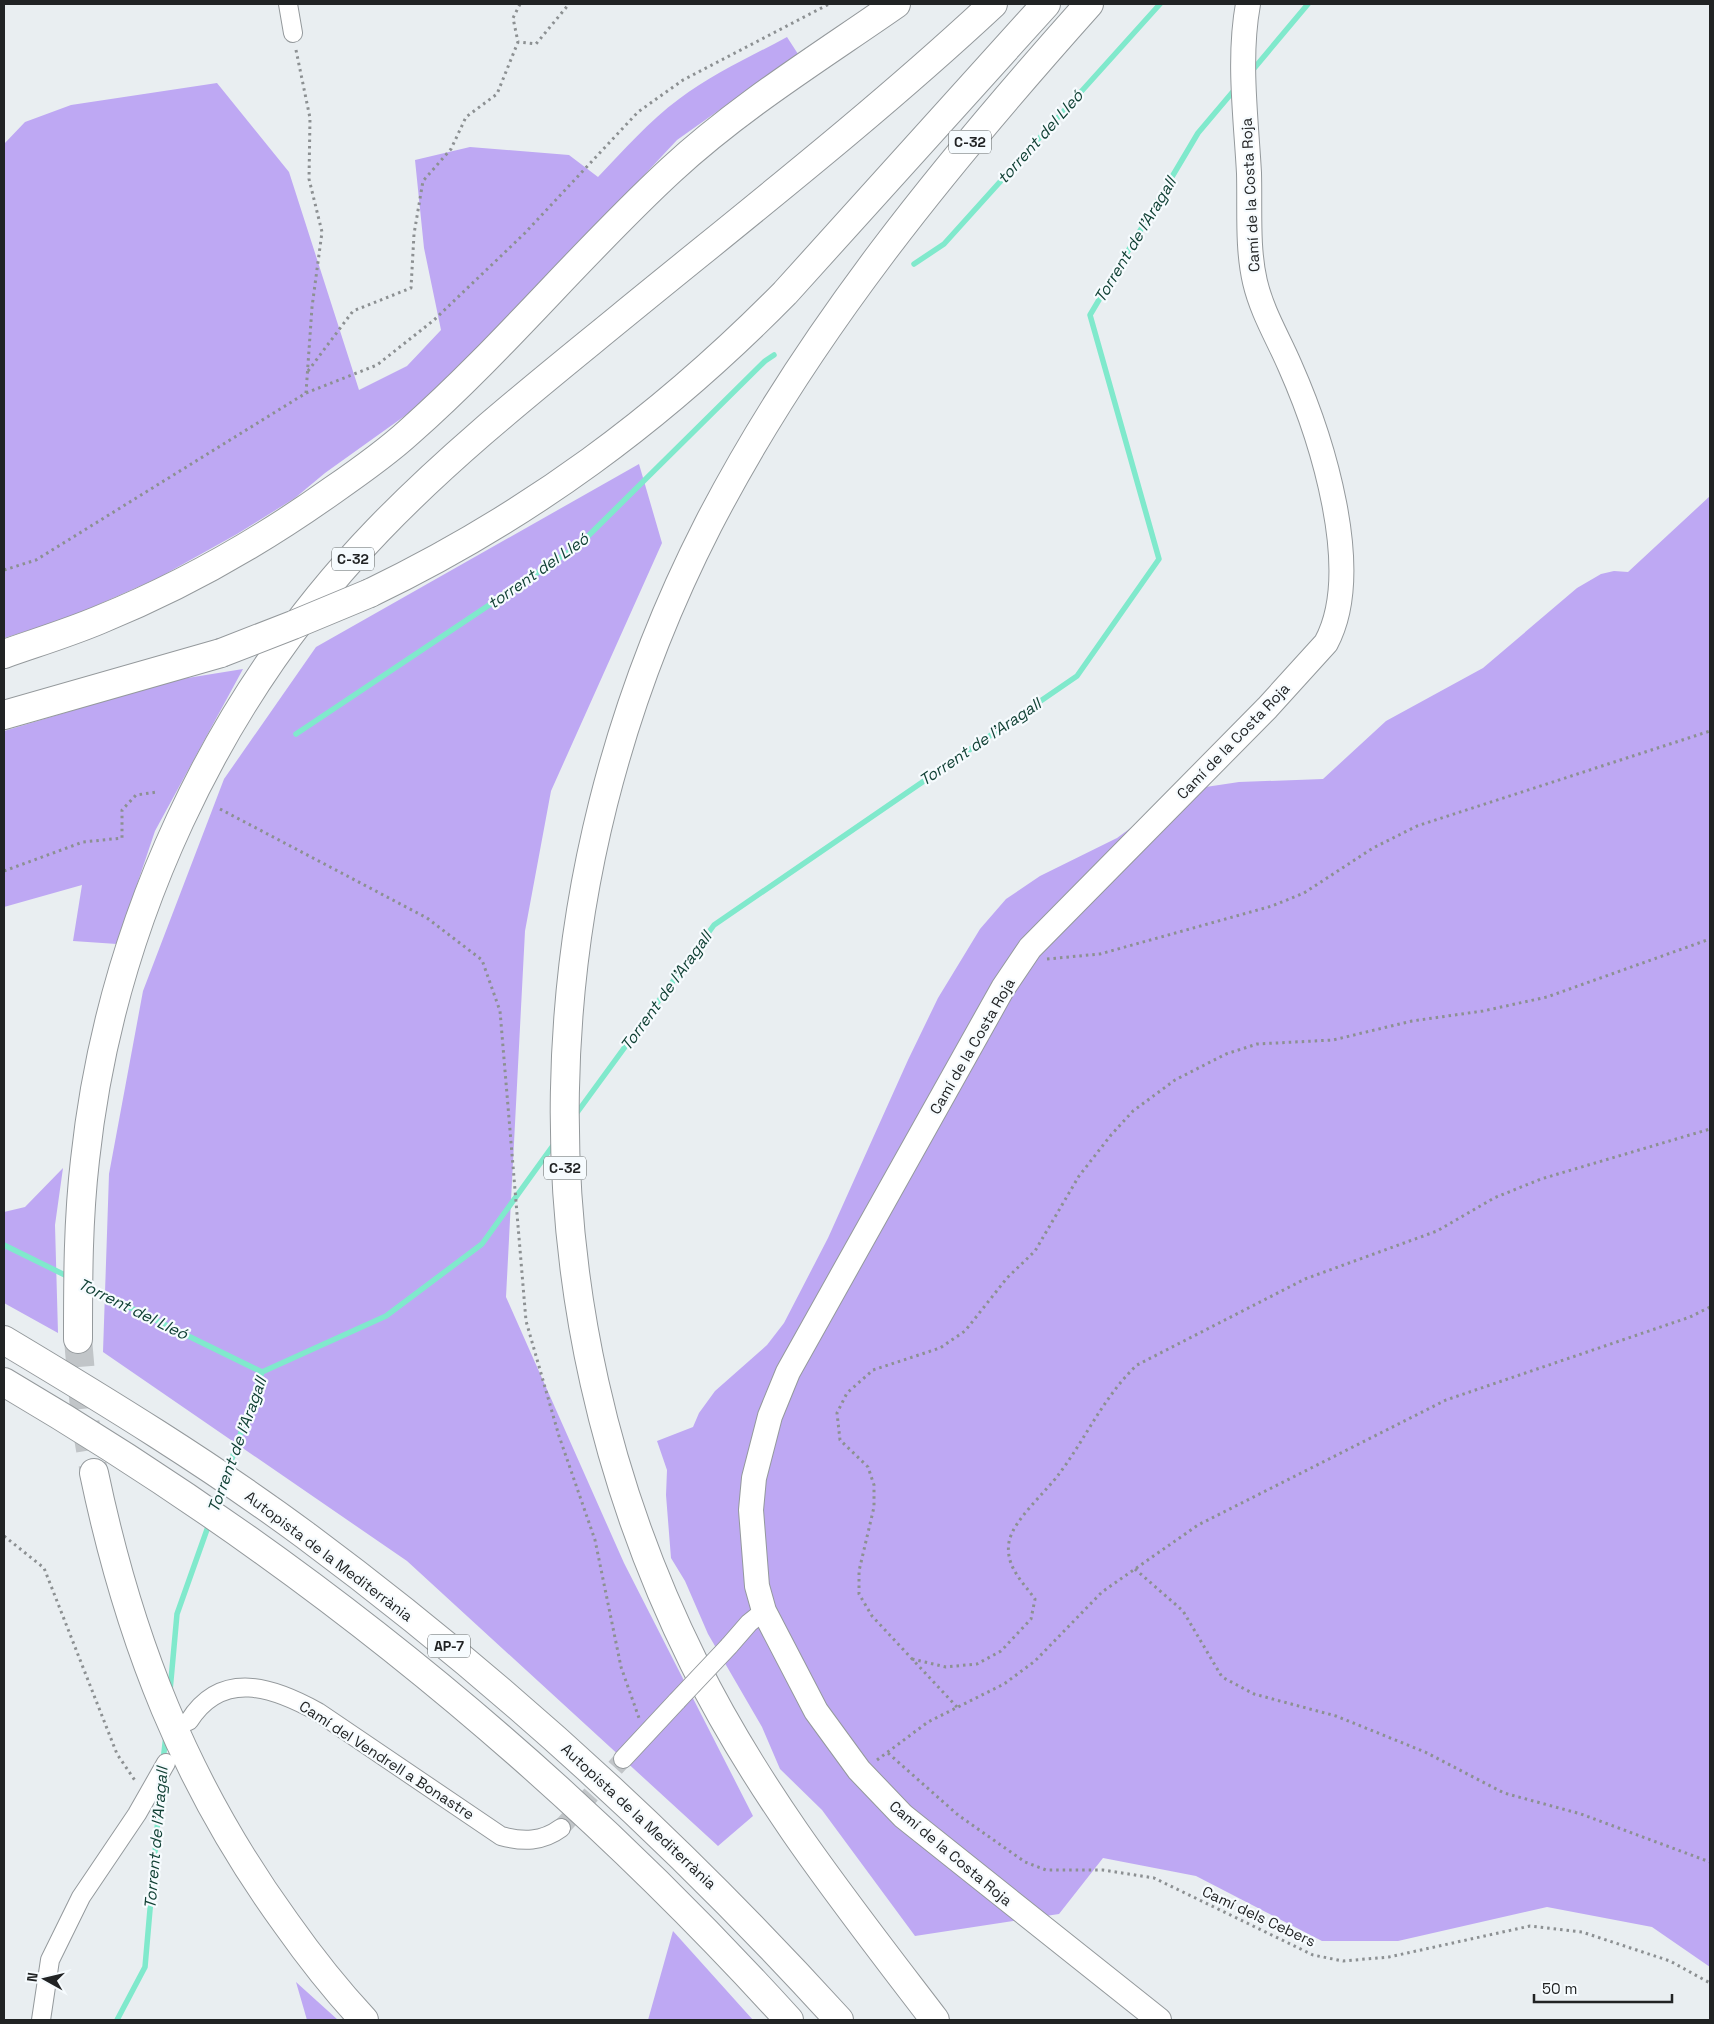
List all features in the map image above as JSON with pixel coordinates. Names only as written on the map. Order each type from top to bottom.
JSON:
[{"type":"highway","points":[[4,654],[98,621],[165,591],[229,558],[285,524],[361,470],[407,434],[454,390],[617,222],[672,169],[761,98],[896,4]]},
{"type":"highway","name":"C-32","points":[[78,1339],[78,1251],[85,1157],[99,1068],[122,973],[151,888],[188,805],[234,718],[260,679],[311,608],[345,567],[376,532],[442,468],[519,400],[879,107],[993,4]]},
{"type":"highway","name":"C-32","points":[[4,715],[221,653],[293,625],[370,592],[448,553],[523,509],[597,458],[671,401],[746,333],[785,293],[1046,4]]},
{"type":"highway","name":"C-32","points":[[934,2020],[808,1852],[741,1750],[717,1709],[677,1628],[642,1543],[615,1463],[594,1383],[577,1290],[571,1245],[564,1153],[568,1014],[572,968],[586,875],[607,784],[651,651],[709,524],[778,402],[857,287],[942,176],[1089,4]]},
{"type":"highway","name":"Autopista de la Mediterrània","points":[[4,1340],[150,1429],[227,1480],[310,1539],[451,1648],[522,1708],[661,1835],[727,1900],[839,2020]]},
{"type":"highway","name":"AP-7","points":[[4,1382],[63,1416],[198,1504],[296,1574],[422,1671],[562,1792],[631,1856],[696,1920],[789,2020]]},
{"type":"highway","points":[[94,1473],[106,1529],[130,1617],[159,1698],[185,1755],[224,1829],[273,1906],[331,1982],[364,2020]]},
{"type":"street","points":[[288,4],[293,33]]},
{"type":"street","name":"Camí de la Costa Roja","points":[[1159,2020],[904,1816],[859,1770],[816,1711],[764,1611],[757,1586],[751,1510],[754,1478],[766,1431],[788,1372],[1003,988],[1030,948],[1267,708],[1326,643],[1337,614],[1341,565],[1339,535],[1331,490],[1315,432],[1290,367],[1268,320],[1255,281],[1252,261],[1244,44],[1248,4]]},
{"type":"street","points":[[623,1759],[749,1623],[764,1611]]},
{"type":"street","name":"Camí del Vendrell a Bonastre","points":[[189,1721],[205,1701],[218,1693],[250,1687],[267,1690],[298,1701],[318,1712],[501,1836],[529,1841],[545,1837],[561,1828]]},
{"type":"street","points":[[41,2020],[50,1960],[81,1897],[166,1763]]},
{"type":"path","points":[[308,372],[353,311],[411,288],[414,234],[423,181],[451,149],[466,117],[497,94],[518,42],[512,18],[520,4]]},
{"type":"path","points":[[518,42],[536,44],[569,4]]},
{"type":"path","points":[[4,570],[36,560],[306,393],[377,365],[434,320],[524,234],[638,112],[683,80],[829,4]]},
{"type":"path","points":[[293,33],[310,118],[309,179],[322,232],[312,307],[306,393]]},
{"type":"path","points":[[1030,948],[1048,959],[1100,954],[1272,906],[1304,893],[1373,848],[1417,826],[1710,731]]},
{"type":"path","points":[[4,870],[83,842],[122,838],[122,810],[136,794],[156,792]]},
{"type":"path","points":[[220,809],[427,918],[482,960],[500,1010],[526,1321],[559,1436],[595,1540],[621,1667],[633,1704],[647,1734]]},
{"type":"path","points":[[957,1707],[872,1616],[859,1594],[860,1571],[874,1507],[874,1485],[868,1468],[840,1440],[837,1412],[847,1393],[873,1370],[940,1348],[964,1331],[1008,1278],[1035,1251],[1079,1176],[1111,1135],[1133,1111],[1175,1080],[1226,1054],[1257,1044],[1333,1040],[1412,1021],[1483,1011],[1547,998],[1710,939]]},
{"type":"path","points":[[912,1659],[946,1667],[977,1664],[1001,1650],[1031,1619],[1035,1599],[1010,1565],[1010,1541],[1028,1509],[1058,1475],[1119,1382],[1137,1365],[1306,1279],[1437,1231],[1502,1195],[1541,1179],[1710,1129]]},
{"type":"path","points":[[859,1770],[888,1753],[928,1722],[1004,1684],[1035,1661],[1102,1592],[1198,1525],[1446,1400],[1690,1317],[1710,1307]]},
{"type":"path","points":[[4,1536],[44,1568],[117,1754],[146,1797]]},
{"type":"path","points":[[1135,1569],[1183,1611],[1222,1677],[1254,1694],[1336,1716],[1425,1752],[1504,1793],[1581,1814],[1710,1862]]},
{"type":"path","name":"Camí dels Cebers","points":[[888,1753],[958,1815],[1025,1862],[1046,1870],[1103,1870],[1154,1878],[1313,1955],[1343,1961],[1389,1957],[1530,1926],[1582,1932],[1670,1961],[1710,1983]]},
{"type":"shaded area","points":[[787,37],[798,54],[677,140],[518,310],[466,358],[420,405],[325,473],[295,498],[237,534],[158,578],[68,618],[4,638],[4,144],[25,122],[71,105],[217,83],[289,172],[359,390],[407,366],[441,330],[424,248],[415,160],[470,147],[569,155],[598,177],[647,126],[679,99],[718,74]]},
{"type":"shaded area","points":[[639,464],[662,543],[551,791],[525,931],[506,1297],[624,1563],[753,1816],[718,1846],[407,1561],[103,1352],[109,1174],[143,991],[224,779],[316,647]]},
{"type":"shaded area","points":[[1710,496],[1710,1967],[1652,1927],[1547,1907],[1398,1941],[1322,1941],[1196,1876],[1103,1858],[1059,1914],[915,1936],[822,1810],[780,1769],[762,1727],[708,1634],[685,1581],[671,1558],[666,1495],[667,1470],[657,1441],[693,1427],[699,1413],[715,1391],[767,1345],[784,1323],[828,1238],[938,998],[980,929],[1006,899],[1040,876],[1117,838],[1151,813],[1199,788],[1239,782],[1323,779],[1386,721],[1483,668],[1577,588],[1601,574],[1614,571],[1628,572]]},
{"type":"shaded area","points":[[243,669],[155,831],[117,944],[73,941],[82,885],[4,907],[4,731],[175,680]]},
{"type":"shaded area","points":[[63,1168],[55,1225],[58,1333],[4,1303],[4,1212],[25,1207]]},
{"type":"shaded area","points":[[673,1931],[753,2020],[648,2020]]},
{"type":"shaded area","points":[[296,1982],[338,2020],[307,2020]]},
{"type":"waterway","name":"torrent del Lleó","points":[[914,264],[944,244],[1160,4]]},
{"type":"waterway","name":"Torrent de l'Aragall","points":[[1251,72],[1308,4]]},
{"type":"waterway","name":"Torrent de l'Aragall","points":[[576,1114],[714,925],[1077,676],[1159,559],[1090,315],[1198,133],[1236,88]]},
{"type":"waterway","name":"torrent del Lleó","points":[[296,734],[579,545],[765,361],[774,355]]},
{"type":"waterway","name":"Torrent de l'Aragall","points":[[228,1470],[262,1372],[386,1316],[482,1244],[557,1140]]},
{"type":"waterway","name":"Torrent del Lleó","points":[[4,1245],[71,1278]]},
{"type":"waterway","name":"Torrent del Lleó","points":[[86,1286],[262,1372]]},
{"type":"waterway","name":"Torrent de l'Aragall","points":[[214,1508],[222,1486]]},
{"type":"waterway","name":"Torrent de l'Aragall","points":[[170,1691],[177,1614],[210,1521]]},
{"type":"waterway","name":"Torrent de l'Aragall","points":[[163,1761],[166,1735]]},
{"type":"waterway","name":"Torrent de l'Aragall","points":[[117,2020],[145,1967],[161,1783]]},
{"type":"tunnel","points":[[78,1339],[85,1420],[94,1473]]},
{"type":"tunnel","points":[[561,1828],[623,1759]]}]
